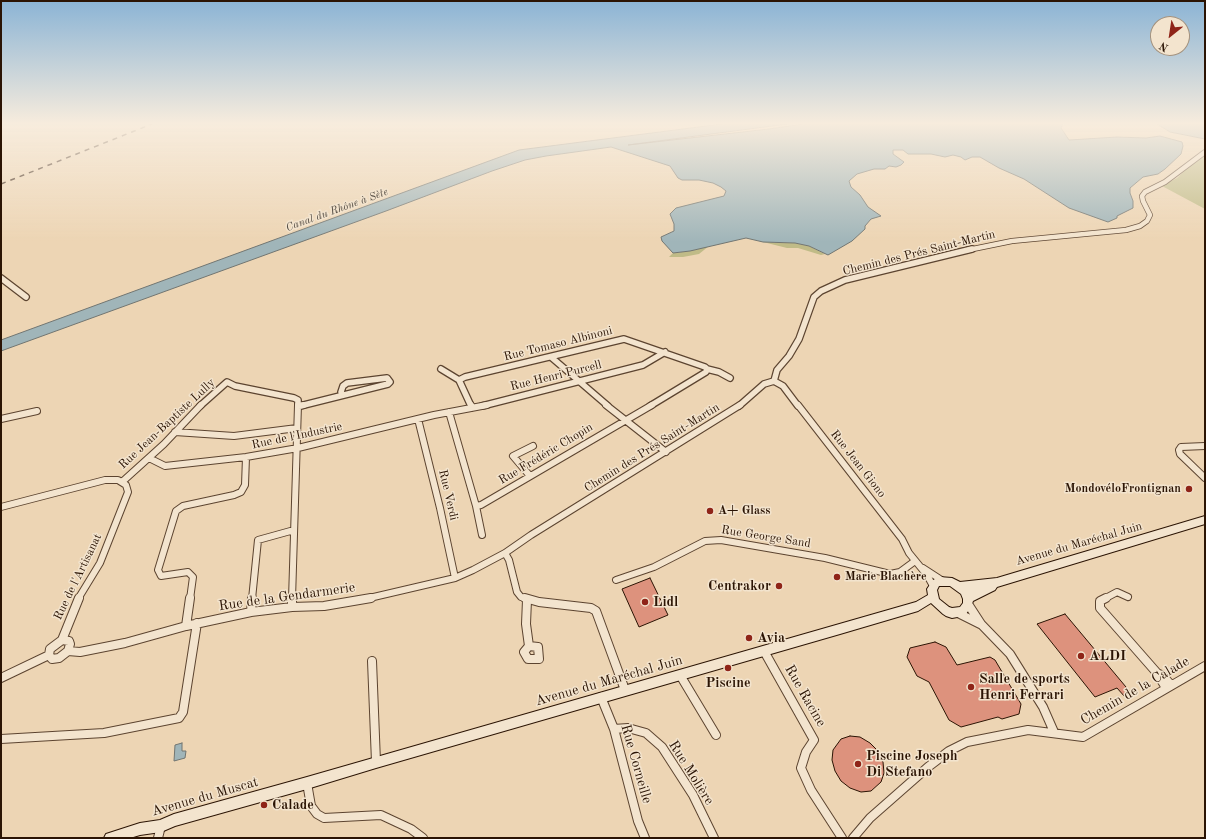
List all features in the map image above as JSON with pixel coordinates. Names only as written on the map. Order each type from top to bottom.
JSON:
[{"type":"main road","name":"Avenue du Maréchal Juin","points":[[960,587],[997,582],[1205,520]]},
{"type":"main road","name":"Avenue du Maréchal Juin","points":[[968,601],[984,590],[1205,524]]},
{"type":"main road","points":[[943,581],[952,582],[960,587],[968,601],[963,611],[958,613],[952,613],[940,607],[933,597],[932,589],[936,583],[943,581]]},
{"type":"main road","name":"Avenue du Maréchal Juin","points":[[307,783],[918,606],[933,597]]},
{"type":"main road","name":"Avenue du Maréchal Juin","points":[[918,606],[940,607]]},
{"type":"main road","name":"Avenue du Muscat","points":[[110,838],[140,829],[160,832],[174,820],[307,783]]},
{"type":"street","name":"Chemin des Prés Saint-Martin","points":[[505,553],[531,535],[746,401],[764,384],[774,381],[777,370],[789,356],[799,339],[814,296],[827,288],[860,276],[1012,240],[1045,239],[1087,232],[1126,230],[1140,226],[1147,221],[1150,215],[1143,201],[1142,196],[1145,192],[1165,182],[1188,163]]},
{"type":"street","points":[[1,278],[26,297]]},
{"type":"street","name":"Rue Tomaso Albinoni","points":[[459,380],[465,377],[624,339],[665,352],[705,367],[707,370],[719,372],[730,378]]},
{"type":"street","name":"Rue Henri Purcell","points":[[449,412],[472,408],[644,365],[665,352]]},
{"type":"street","points":[[551,357],[579,382],[666,452]]},
{"type":"street","points":[[441,369],[459,380],[470,400],[472,408]]},
{"type":"street","points":[[626,420],[707,370]]},
{"type":"street","points":[[292,607],[298,448],[298,406],[342,394],[347,395],[388,384],[390,380],[387,378],[347,383],[343,386],[341,392],[342,394]]},
{"type":"street","name":"Rue Jean Giono","points":[[774,381],[783,386],[788,392],[890,523],[933,586]]},
{"type":"street","name":"Rue Jean-Baptiste Lully","points":[[122,482],[176,432],[198,407],[227,382],[236,386],[294,398],[298,400],[298,406]]},
{"type":"street","points":[[1,419],[37,411]]},
{"type":"street","points":[[449,412],[476,506],[482,535]]},
{"type":"street","name":"Rue de l'Industrie","points":[[149,458],[165,466],[246,457],[298,448],[449,412]]},
{"type":"street","name":"Rue Verdi","points":[[418,419],[440,508],[455,578]]},
{"type":"street","name":"Rue Frédéric Chopin","points":[[476,506],[482,505],[626,420]]},
{"type":"street","points":[[176,432],[234,436],[297,428]]},
{"type":"street","points":[[530,476],[512,456],[532,446]]},
{"type":"street","points":[[1205,446],[1181,447],[1179,450],[1180,454],[1205,478]]},
{"type":"street","points":[[186,626],[193,577],[188,572],[161,576],[158,570],[176,511],[183,506],[241,492],[245,485],[246,457]]},
{"type":"street","points":[[1,507],[105,480],[112,479],[122,482]]},
{"type":"street","name":"Rue de l'Artisanat","points":[[62,640],[78,599],[100,563],[124,504],[128,489],[122,482]]},
{"type":"street","points":[[251,612],[258,540],[294,530]]},
{"type":"street","name":"Rue George Sand","points":[[616,580],[654,567],[705,541],[721,540],[825,558],[890,574],[900,572],[917,563]]},
{"type":"street","points":[[505,553],[509,560],[517,592],[521,598],[590,608],[596,612],[625,690]]},
{"type":"street","name":"Rue de la Gendarmerie","points":[[49,655],[56,659],[68,651],[80,652],[125,643],[186,626],[251,612],[292,607],[324,606],[371,598],[455,578],[488,564],[505,553]]},
{"type":"street","name":"Rue Jean Giono","points":[[917,563],[943,581]]},
{"type":"street","points":[[1128,597],[1117,592],[1100,601],[1100,608],[1168,686]]},
{"type":"street","points":[[527,600],[526,624],[529,646]]},
{"type":"street","points":[[968,601],[982,624],[1010,654],[1030,684],[1043,707],[1054,732]]},
{"type":"street","points":[[958,613],[982,624]]},
{"type":"street","points":[[1,739],[104,733],[179,718],[183,712],[197,624]]},
{"type":"street","points":[[1,678],[49,655],[53,645],[62,640],[69,641],[70,644],[68,651]]},
{"type":"street","name":"Rue Racine","points":[[764,651],[814,740],[806,752],[801,768],[811,790],[842,838]]},
{"type":"street","points":[[372,661],[376,762]]},
{"type":"street","name":"Chemin de la Calade","points":[[853,838],[870,818],[928,767],[949,751],[967,742],[1028,730],[1054,732],[1083,737],[1124,714],[1168,686],[1205,666]]},
{"type":"street","points":[[680,675],[716,735]]},
{"type":"street","name":"Rue Corneille","points":[[601,697],[614,729],[638,821],[644,838]]},
{"type":"street","name":"Rue Molière","points":[[614,729],[628,728],[646,733],[662,747],[693,795],[714,838]]},
{"type":"street","points":[[307,783],[311,806],[317,814],[324,818],[381,815],[411,829],[423,838]]},
{"type":"shaded area","points":[[483,163],[516,163],[1,351],[1,340]]},
{"type":"shaded area","points":[[661,163],[903,163],[896,167],[889,166],[885,169],[874,169],[857,174],[849,181],[851,187],[860,195],[868,207],[881,216],[871,219],[865,226],[865,229],[852,241],[828,255],[809,246],[795,243],[763,242],[746,238],[690,251],[673,253],[662,241],[661,237],[674,231],[674,224],[670,214],[676,208],[724,196],[726,191],[713,183],[699,180],[682,180],[678,178],[670,166]]},
{"type":"shaded area","points":[[991,163],[1171,163],[1158,174],[1143,177],[1130,188],[1133,208],[1108,222],[1069,208],[1024,179]]},
{"type":"shaded area","points":[[1192,163],[1205,163],[1205,209],[1162,186],[1177,178]]},
{"type":"shaded area","points":[[763,242],[795,243],[809,246],[825,254],[821,255],[798,248],[787,248]]},
{"type":"shaded area","points":[[709,246],[699,254],[683,257],[669,257],[673,253],[690,251]]},
{"type":"shaded area","points":[[182,743],[182,751],[186,751],[185,758],[174,761],[175,745]]},
{"type":"building","name":"Lidl","points":[[650,578],[668,615],[639,627],[622,589]]},
{"type":"building","name":"ALDI","points":[[1065,614],[1131,693],[1125,697],[1117,688],[1095,697],[1037,624]]},
{"type":"building","name":"Salle de sports Henri Ferrari","points":[[935,642],[946,647],[957,665],[990,657],[995,660],[1021,704],[1019,714],[1002,719],[998,717],[961,727],[949,720],[929,682],[917,676],[907,657],[910,648]]},
{"type":"building","name":"Piscine Joseph Di Stefano","points":[[850,736],[860,737],[870,743],[878,751],[883,762],[884,773],[881,782],[871,791],[861,792],[850,788],[841,781],[835,771],[832,760],[833,750],[841,739]]},
{"type":"railway","points":[[1,184],[53,163]]},
{"type":"place","name":"MondovéloFrontignan","points":[[1189,489]]},
{"type":"place","name":"A+ Glass","points":[[710,511]]},
{"type":"place","name":"Marie Blachère","points":[[837,577]]},
{"type":"place","name":"Centrakor","points":[[779,586]]},
{"type":"place","name":"Lidl","points":[[645,602]]},
{"type":"place","name":"Avia","points":[[749,638]]},
{"type":"place","name":"ALDI","points":[[1081,656]]},
{"type":"place","name":"Piscine","points":[[728,668]]},
{"type":"place","name":"Salle de sports Henri Ferrari","points":[[971,687]]},
{"type":"place","name":"Piscine Joseph Di Stefano","points":[[858,764]]},
{"type":"place","name":"Calade","points":[[264,805]]},
{"type":"water label","name":"Canal du Rhône à Sète","points":[[337,210]]}]
